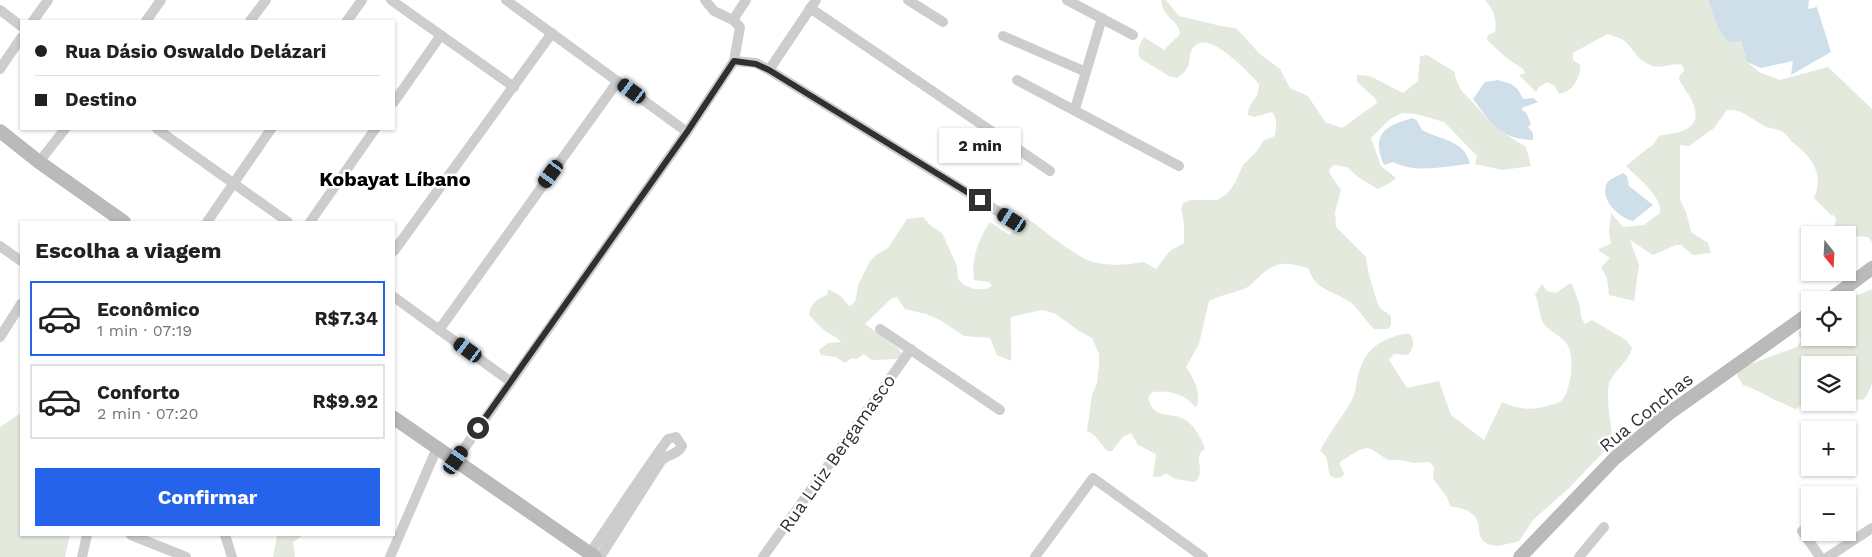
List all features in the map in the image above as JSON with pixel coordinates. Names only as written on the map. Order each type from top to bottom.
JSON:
[{"type":"main road","points":[[0,131],[39,162],[123,221]]},
{"type":"main road","points":[[1841,291],[1872,268]]},
{"type":"main road","name":"Rua Conchas","points":[[1520,557],[1615,458],[1661,420],[1801,319]]},
{"type":"main road","points":[[395,419],[595,556]]},
{"type":"street","points":[[34,20],[48,0]]},
{"type":"street","points":[[147,20],[161,0]]},
{"type":"street","points":[[251,20],[266,0]]},
{"type":"street","points":[[348,20],[362,0]]},
{"type":"street","points":[[392,0],[514,87]]},
{"type":"street","points":[[506,0],[687,132]]},
{"type":"street","points":[[456,460],[687,132],[734,61],[740,27],[733,20],[714,10],[705,0]]},
{"type":"street","points":[[733,20],[746,0]]},
{"type":"street","points":[[908,0],[943,22]]},
{"type":"street","points":[[1067,0],[1133,34]]},
{"type":"street","points":[[769,70],[813,4],[1050,171]]},
{"type":"street","points":[[0,10],[20,25]]},
{"type":"street","points":[[1075,109],[1102,18]]},
{"type":"street","points":[[395,250],[552,33]]},
{"type":"street","points":[[395,101],[441,35]]},
{"type":"street","points":[[1003,36],[1086,72]]},
{"type":"street","points":[[0,69],[20,39]]},
{"type":"street","points":[[734,61],[756,64],[769,70],[1012,220]]},
{"type":"street","points":[[1016,80],[1075,109],[1179,166]]},
{"type":"street","points":[[440,330],[618,81]]},
{"type":"street","points":[[39,162],[64,130]]},
{"type":"street","points":[[208,221],[270,130]]},
{"type":"street","points":[[311,221],[374,130]]},
{"type":"street","points":[[170,132],[233,183],[287,221]]},
{"type":"street","points":[[0,246],[20,260]]},
{"type":"street","points":[[395,298],[511,382]]},
{"type":"street","points":[[0,337],[20,306]]},
{"type":"street","points":[[880,329],[1000,410]]},
{"type":"street","name":"Rua Luiz Bergamasco","points":[[763,557],[911,349]]},
{"type":"street","points":[[676,437],[682,446],[680,450],[663,458],[595,556],[641,476],[668,439],[676,437]]},
{"type":"street","points":[[390,557],[438,448]]},
{"type":"street","points":[[1035,557],[1093,478],[1203,557]]},
{"type":"street","points":[[1579,557],[1604,527]]},
{"type":"street","points":[[1828,557],[1872,528]]},
{"type":"street","points":[[82,557],[86,536]]},
{"type":"street","points":[[134,536],[186,557]]},
{"type":"street","points":[[225,536],[232,557]]},
{"type":"street","points":[[1809,541],[1820,557]]},
{"type":"shaded area","points":[[1161,0],[1166,0],[1179,16],[1236,28],[1260,54],[1280,69],[1290,88],[1308,96],[1325,122],[1342,128],[1377,103],[1375,98],[1357,82],[1357,75],[1370,76],[1403,93],[1418,81],[1420,56],[1427,55],[1455,72],[1455,77],[1461,90],[1490,121],[1502,132],[1526,147],[1531,166],[1502,170],[1475,164],[1477,156],[1444,122],[1416,114],[1402,113],[1390,119],[1371,138],[1381,166],[1396,178],[1390,183],[1378,189],[1358,177],[1347,167],[1334,165],[1329,170],[1330,174],[1341,190],[1335,212],[1336,227],[1366,257],[1377,302],[1380,308],[1391,316],[1391,325],[1388,329],[1374,329],[1350,302],[1320,286],[1311,276],[1308,268],[1293,264],[1276,265],[1246,288],[1209,301],[1199,344],[1186,367],[1197,390],[1197,406],[1195,407],[1186,398],[1170,392],[1152,392],[1148,398],[1157,412],[1186,420],[1202,440],[1205,449],[1199,456],[1200,474],[1194,482],[1175,479],[1166,473],[1160,477],[1153,477],[1156,454],[1138,445],[1131,433],[1123,437],[1112,451],[1107,451],[1094,435],[1087,431],[1092,395],[1097,383],[1099,354],[1092,338],[1056,314],[1042,310],[1011,317],[1011,361],[997,355],[990,338],[964,336],[940,320],[926,314],[905,309],[897,297],[891,299],[865,324],[898,348],[903,355],[899,359],[872,360],[864,354],[857,359],[852,358],[845,363],[836,357],[821,355],[819,350],[828,343],[841,342],[825,331],[809,315],[813,305],[827,295],[828,289],[841,296],[849,306],[853,304],[856,299],[858,285],[870,261],[888,248],[907,219],[923,217],[931,226],[942,233],[957,266],[958,279],[964,285],[974,289],[986,289],[992,286],[989,282],[974,280],[973,272],[976,250],[990,222],[1009,235],[1027,218],[1077,255],[1093,262],[1106,264],[1144,262],[1156,269],[1170,251],[1184,243],[1184,224],[1181,209],[1183,203],[1190,200],[1217,200],[1227,194],[1235,183],[1243,165],[1258,150],[1263,141],[1275,136],[1276,120],[1272,112],[1254,117],[1248,115],[1248,110],[1259,90],[1259,84],[1228,54],[1217,47],[1208,43],[1199,43],[1191,50],[1186,70],[1177,78],[1169,76],[1141,59],[1139,48],[1144,37],[1164,50],[1180,34],[1177,25],[1164,11]]},
{"type":"shaded area","points":[[1485,0],[1708,0],[1720,32],[1726,39],[1741,41],[1747,62],[1759,72],[1780,80],[1828,67],[1872,109],[1872,242],[1868,237],[1856,236],[1856,226],[1835,226],[1836,218],[1814,198],[1818,181],[1814,166],[1805,153],[1784,133],[1765,126],[1741,112],[1727,110],[1714,128],[1689,146],[1680,145],[1680,200],[1686,212],[1691,232],[1708,243],[1711,253],[1693,255],[1681,245],[1676,245],[1653,255],[1630,240],[1639,265],[1634,301],[1609,295],[1607,278],[1601,267],[1610,258],[1598,250],[1611,243],[1609,233],[1611,213],[1623,227],[1644,225],[1660,213],[1658,200],[1626,166],[1652,146],[1659,136],[1685,130],[1692,125],[1695,119],[1694,106],[1679,80],[1680,75],[1684,71],[1682,65],[1652,66],[1640,59],[1622,39],[1607,34],[1573,53],[1573,60],[1580,65],[1580,70],[1572,87],[1559,94],[1555,86],[1547,82],[1539,87],[1536,92],[1519,75],[1525,73],[1523,69],[1508,59],[1487,40],[1488,35],[1495,32],[1496,23],[1493,11]]},
{"type":"shaded area","points":[[1708,0],[1809,0],[1808,9],[1817,7],[1831,52],[1791,75],[1793,61],[1761,68],[1747,62],[1741,41],[1729,41],[1725,38],[1716,22]]},
{"type":"shaded area","points":[[1498,80],[1514,86],[1523,99],[1533,98],[1538,102],[1522,108],[1526,112],[1531,124],[1528,127],[1533,133],[1533,140],[1512,137],[1505,133],[1492,123],[1473,99],[1485,82]]},
{"type":"shaded area","points":[[1413,118],[1422,130],[1457,145],[1463,150],[1470,164],[1421,168],[1402,166],[1393,162],[1384,165],[1379,146],[1383,133],[1394,124]]},
{"type":"shaded area","points":[[1623,173],[1627,176],[1629,186],[1653,205],[1633,221],[1617,213],[1606,197],[1607,183]]},
{"type":"shaded area","points":[[1542,284],[1547,291],[1556,293],[1572,284],[1580,306],[1581,317],[1585,324],[1592,320],[1626,340],[1632,348],[1628,357],[1610,381],[1608,392],[1613,440],[1611,444],[1569,488],[1533,520],[1519,541],[1498,546],[1483,541],[1480,536],[1478,522],[1473,514],[1464,509],[1450,506],[1447,497],[1433,479],[1434,467],[1429,462],[1415,463],[1388,460],[1371,449],[1366,448],[1357,451],[1340,462],[1344,473],[1342,477],[1337,478],[1331,475],[1326,457],[1320,451],[1353,398],[1359,373],[1367,355],[1381,342],[1396,336],[1410,334],[1413,340],[1412,350],[1408,355],[1394,354],[1389,360],[1407,388],[1439,381],[1451,415],[1484,440],[1502,402],[1515,407],[1532,409],[1561,401],[1566,393],[1571,375],[1571,355],[1567,344],[1542,321],[1535,295]]},
{"type":"shaded area","points":[[1872,289],[1872,384],[1863,400],[1856,399],[1856,356],[1801,356],[1801,406],[1795,409],[1743,385],[1737,376],[1740,368],[1797,347],[1801,341],[1801,346],[1856,346],[1856,295]]},
{"type":"shaded area","points":[[20,414],[20,536],[70,536],[65,557],[0,557],[0,427]]},
{"type":"shaded area","points":[[277,536],[302,536],[293,542],[295,557],[273,557]]},
{"type":"district","name":"Kobayat Líbano","points":[[395,179]]},
{"type":"route","points":[[478,428],[687,132],[734,61],[756,64],[769,70],[980,200]]}]
